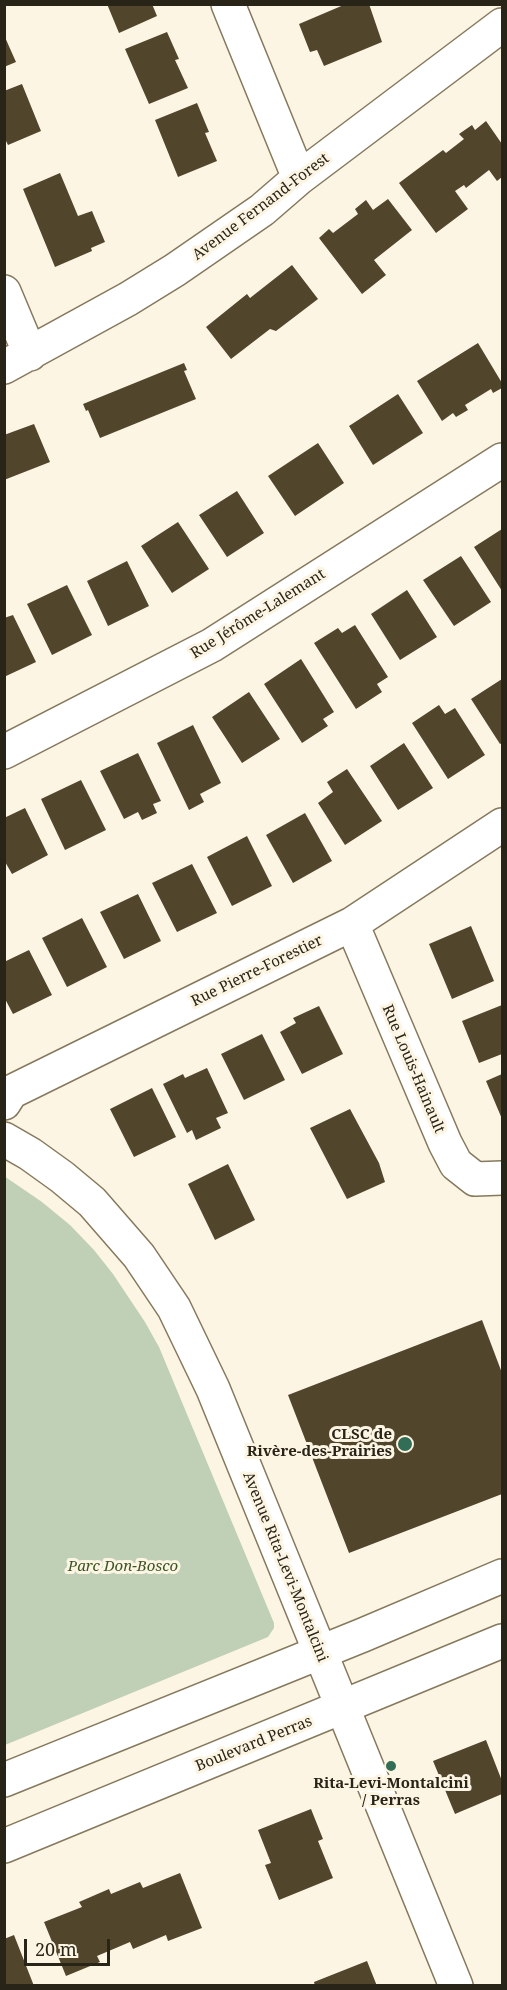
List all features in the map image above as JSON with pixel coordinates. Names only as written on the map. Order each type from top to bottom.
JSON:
[{"type":"street","points":[[228,4],[299,178]]},
{"type":"street","name":"Avenue Fernand-Forest","points":[[17,361],[128,299],[175,270],[262,210],[299,178],[502,25]]},
{"type":"street","points":[[4,292],[17,361]]},
{"type":"street","name":"Rue Jérôme-Lalemant","points":[[4,752],[212,645],[502,460]]},
{"type":"street","name":"Rue Pierre-Forestier","points":[[4,1103],[11,1092],[352,924],[502,825]]},
{"type":"street","name":"Rue Louis-Hainault","points":[[352,924],[456,1164],[475,1179],[502,1178]]},
{"type":"street","name":"Avenue Rita-Levi-Montalcini","points":[[4,1140],[30,1154],[92,1202],[140,1256],[174,1308],[213,1389],[456,1986]]},
{"type":"street","points":[[4,1780],[319,1653],[502,1576]]},
{"type":"street","name":"Boulevard Perras","points":[[4,1846],[502,1641]]},
{"type":"green space","name":"Parc Don-Bosco","points":[[4,1176],[70,1225],[113,1274],[145,1322],[159,1347],[274,1623],[274,1628],[268,1637],[5,1745]]},
{"type":"building","points":[[107,4],[152,4],[157,16],[119,33]]},
{"type":"building","points":[[346,4],[369,4],[382,42],[324,66],[317,50],[310,52],[299,24]]},
{"type":"building","points":[[167,32],[179,59],[175,60],[188,88],[149,104],[125,49]]},
{"type":"building","points":[[4,35],[16,62],[4,67]]},
{"type":"building","points":[[22,84],[41,131],[8,145],[4,137],[4,91]]},
{"type":"building","points":[[197,103],[209,132],[205,133],[217,161],[178,177],[155,120]]},
{"type":"building","points":[[486,121],[502,144],[502,177],[497,181],[489,170],[466,188],[464,185],[455,191],[468,209],[436,233],[399,183],[443,150],[446,153],[464,139],[459,134],[472,125],[475,130]]},
{"type":"building","points":[[60,173],[78,216],[92,211],[105,242],[91,248],[92,251],[55,267],[23,189]]},
{"type":"building","points":[[388,199],[412,230],[374,260],[386,275],[362,294],[319,238],[329,229],[333,233],[358,214],[355,209],[366,200],[373,210]]},
{"type":"building","points":[[292,265],[318,299],[276,331],[270,329],[231,359],[206,327],[247,294],[250,298]]},
{"type":"building","points":[[478,343],[502,383],[502,388],[493,393],[491,389],[465,405],[468,410],[456,417],[453,413],[442,421],[417,381]]},
{"type":"building","points":[[184,363],[187,370],[184,371],[196,399],[100,438],[83,404]]},
{"type":"building","points":[[398,394],[423,433],[373,465],[349,426]]},
{"type":"building","points":[[34,424],[50,462],[4,480],[4,435]]},
{"type":"building","points":[[318,443],[344,483],[295,516],[268,476]]},
{"type":"building","points":[[237,491],[264,533],[227,557],[199,515]]},
{"type":"building","points":[[178,522],[209,569],[172,593],[141,546]]},
{"type":"building","points":[[502,529],[502,591],[474,547]]},
{"type":"building","points":[[461,556],[491,602],[454,626],[423,580]]},
{"type":"building","points":[[127,561],[149,606],[108,626],[87,581]]},
{"type":"building","points":[[67,585],[92,635],[52,655],[27,604]]},
{"type":"building","points":[[407,590],[437,637],[400,660],[371,614]]},
{"type":"building","points":[[13,615],[36,662],[4,677],[4,618]]},
{"type":"building","points":[[355,625],[388,677],[377,684],[382,692],[356,709],[314,643],[338,628],[342,633]]},
{"type":"building","points":[[301,659],[334,712],[323,719],[328,726],[302,743],[264,684]]},
{"type":"building","points":[[502,679],[502,743],[500,744],[471,699]]},
{"type":"building","points":[[249,692],[280,739],[242,763],[212,717]]},
{"type":"building","points":[[439,705],[445,714],[455,708],[485,755],[448,779],[412,723]]},
{"type":"building","points":[[193,725],[221,783],[200,794],[204,802],[189,810],[157,743]]},
{"type":"building","points":[[404,743],[433,788],[398,810],[370,766]]},
{"type":"building","points":[[138,753],[161,801],[153,804],[157,813],[142,820],[138,812],[124,819],[100,771]]},
{"type":"building","points":[[347,769],[382,821],[345,845],[318,803],[333,792],[327,782]]},
{"type":"building","points":[[81,780],[106,830],[65,850],[41,799]]},
{"type":"building","points":[[25,808],[48,855],[12,874],[4,860],[4,818]]},
{"type":"building","points":[[305,813],[332,861],[293,883],[266,835]]},
{"type":"building","points":[[247,836],[272,886],[232,906],[207,857]]},
{"type":"building","points":[[192,864],[217,913],[177,932],[152,883]]},
{"type":"building","points":[[138,894],[161,941],[124,959],[100,912]]},
{"type":"building","points":[[82,918],[107,967],[67,987],[42,938]]},
{"type":"building","points":[[471,926],[494,981],[452,999],[429,944]]},
{"type":"building","points":[[29,950],[52,995],[13,1014],[4,997],[4,962]]},
{"type":"building","points":[[502,1005],[502,1054],[479,1063],[462,1021]]},
{"type":"building","points":[[319,1006],[343,1054],[302,1074],[280,1032],[296,1023],[293,1018]]},
{"type":"building","points":[[262,1034],[285,1080],[244,1100],[221,1054]]},
{"type":"building","points":[[207,1068],[228,1113],[216,1118],[221,1128],[196,1140],[192,1130],[187,1133],[163,1084],[183,1074],[185,1078]]},
{"type":"building","points":[[502,1074],[502,1119],[486,1081]]},
{"type":"building","points":[[152,1088],[176,1137],[134,1157],[110,1109]]},
{"type":"building","points":[[350,1109],[379,1163],[385,1182],[347,1199],[310,1128]]},
{"type":"building","points":[[228,1164],[255,1220],[215,1240],[188,1184]]},
{"type":"building","name":"CLSC de Rivère-des-Prairies","points":[[482,1320],[502,1373],[502,1494],[349,1553],[288,1395]]},
{"type":"building","points":[[486,1740],[502,1781],[502,1794],[455,1814],[433,1761]]},
{"type":"building","points":[[311,1809],[323,1839],[318,1841],[333,1878],[279,1900],[265,1865],[271,1863],[258,1830]]},
{"type":"building","points":[[180,1873],[202,1928],[168,1941],[166,1935],[133,1949],[130,1942],[97,1956],[100,1962],[66,1976],[44,1922],[82,1907],[79,1902],[109,1889],[111,1894],[140,1882],[143,1888]]},
{"type":"building","points":[[14,1935],[34,1986],[4,1986],[4,1939]]},
{"type":"building","points":[[367,1961],[377,1986],[315,1986],[314,1982]]},
{"type":"place","name":"CLSC de Rivère-des-Prairies","points":[[405,1444]]},
{"type":"place","name":"Rita-Levi-Montalcini / Perras","points":[[391,1766]]}]
